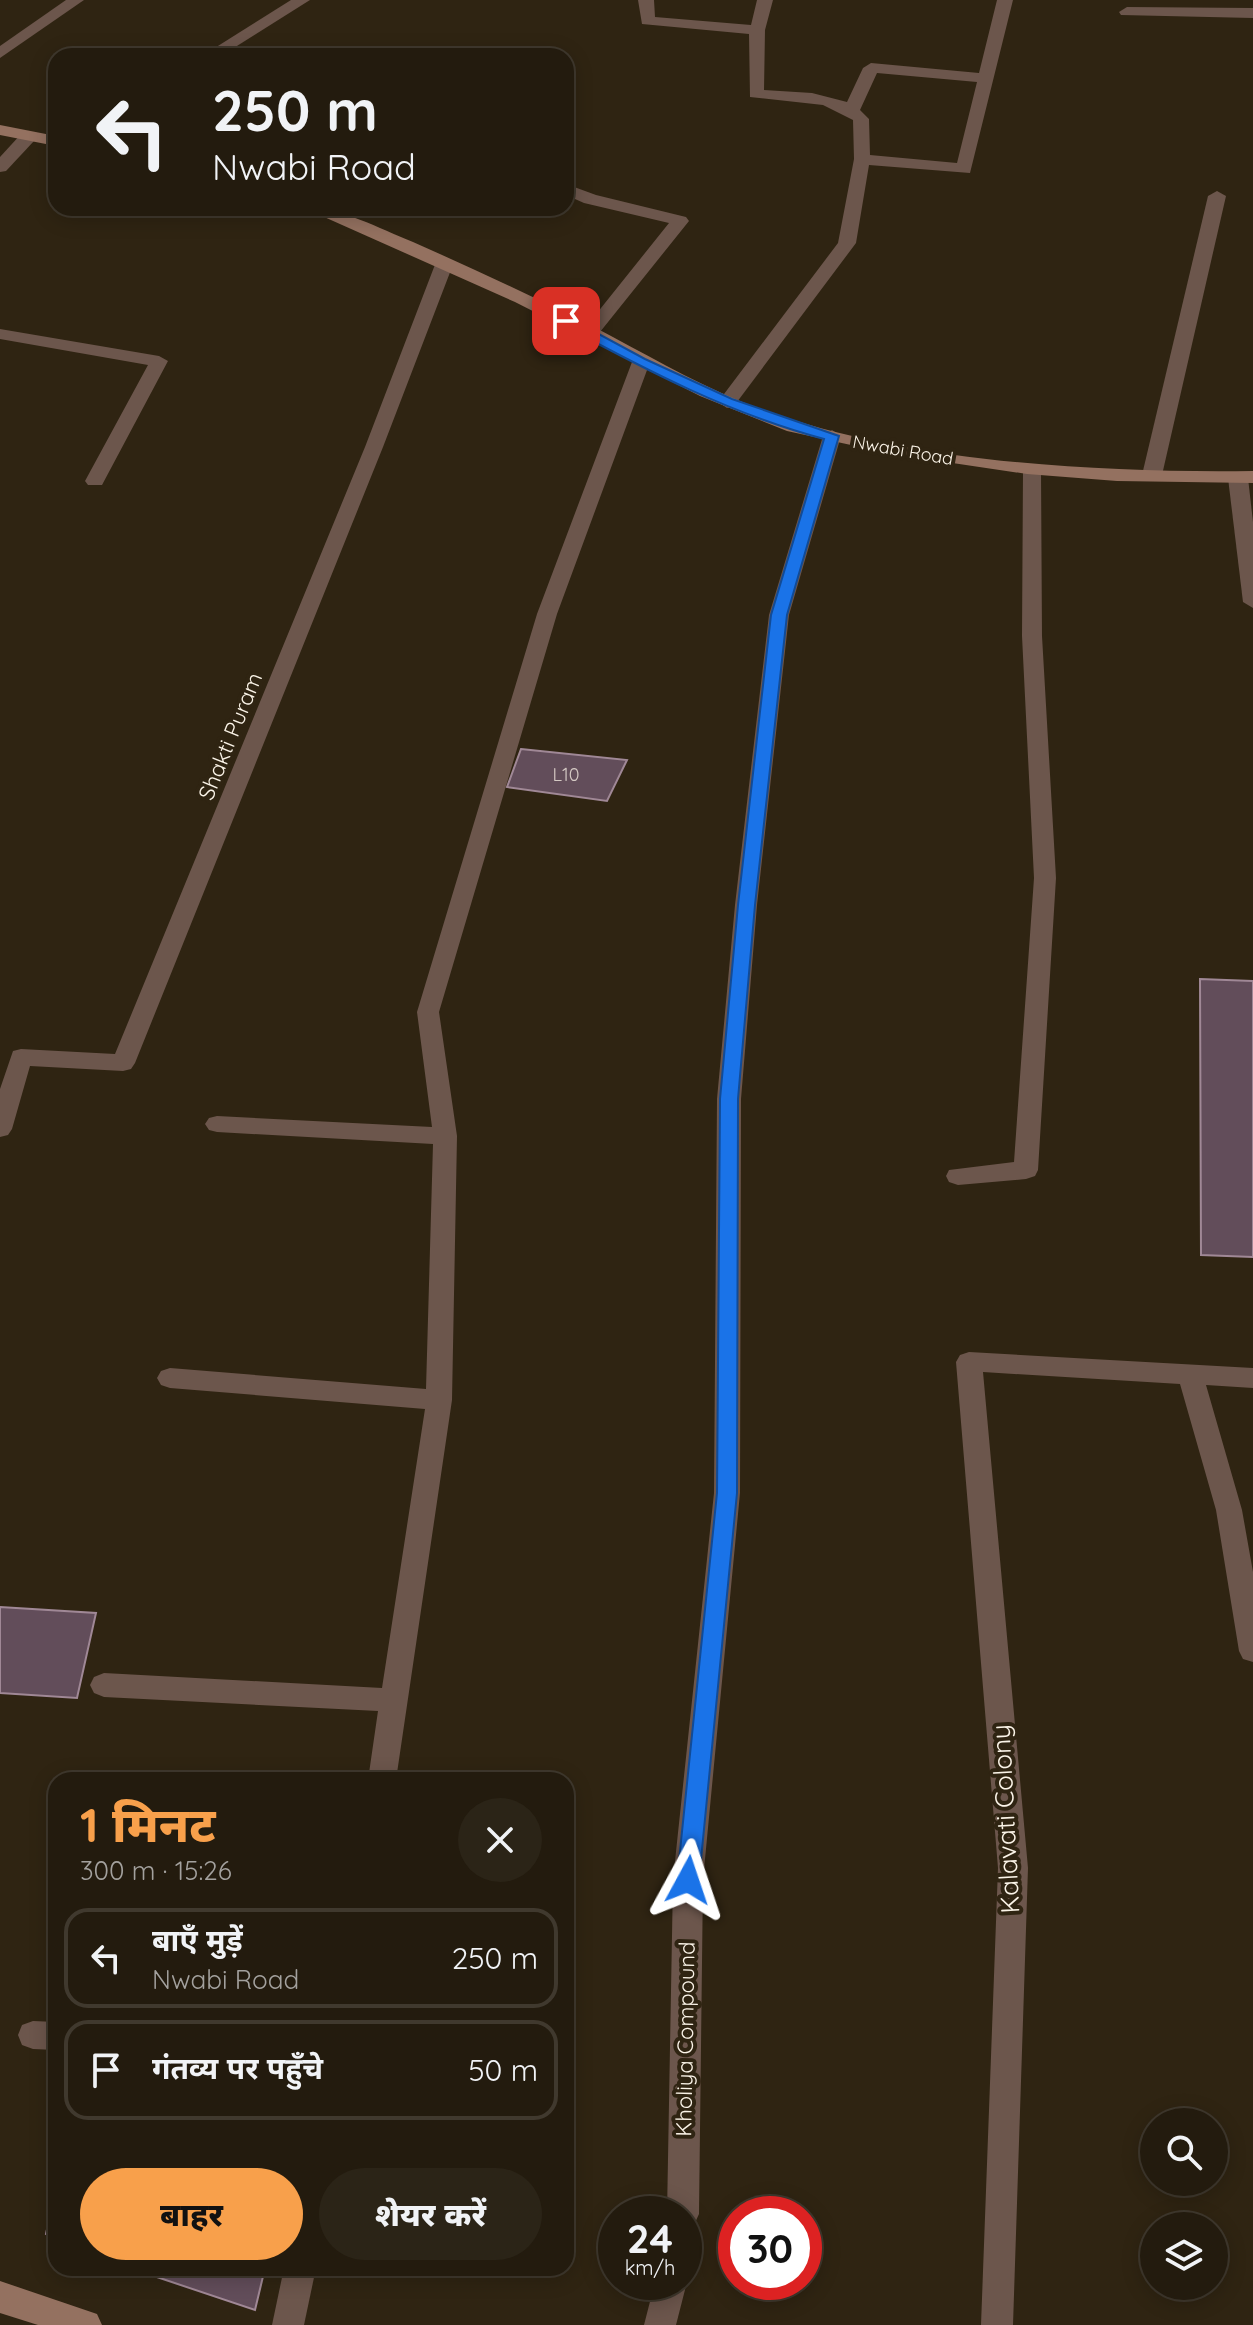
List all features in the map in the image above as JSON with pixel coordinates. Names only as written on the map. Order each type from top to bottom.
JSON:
[{"type":"street","points":[[0,53],[76,0]]},
{"type":"street","points":[[223,48],[302,0]]},
{"type":"street","points":[[646,0],[648,21],[757,30]]},
{"type":"street","points":[[727,402],[847,243],[862,159],[861,119],[852,110],[831,101],[756,94],[757,30],[765,0]]},
{"type":"street","points":[[862,159],[964,169],[1005,0]]},
{"type":"street","points":[[1127,12],[1253,13]]},
{"type":"street","points":[[852,110],[871,68],[986,78]]},
{"type":"street","points":[[0,130],[48,140]]},
{"type":"street","points":[[0,167],[28,137]]},
{"type":"street","points":[[574,192],[680,221],[590,333]]},
{"type":"street","points":[[1152,475],[1217,196]]},
{"type":"street","name":"Nwabi Road","points":[[333,216],[445,262],[590,333],[641,362],[781,423],[832,436],[1032,471],[1246,477]]},
{"type":"street","name":"Shakti Puram","points":[[0,1129],[21,1057],[123,1063],[374,447],[445,262]]},
{"type":"street","points":[[0,334],[159,361],[95,481]]},
{"type":"street","points":[[383,1772],[439,1400],[445,1136],[428,1012],[547,614],[641,362]]},
{"type":"street","name":"Kholiya Compound","points":[[683,2196],[688,1880],[727,1493],[730,1084],[746,905],[779,615],[832,436]]},
{"type":"street","points":[[958,1176],[1026,1170],[1045,878],[1032,636],[1032,471]]},
{"type":"street","points":[[1246,477],[1253,602]]},
{"type":"street","points":[[217,1124],[445,1136]]},
{"type":"street","name":"Kalavati Colony","points":[[997,2325],[1013,1868],[969,1362],[1190,1374]]},
{"type":"street","points":[[1253,1378],[1190,1374],[1229,1510],[1253,1651]]},
{"type":"street","points":[[170,1378],[439,1400]]},
{"type":"street","points":[[104,1685],[392,1700]]},
{"type":"street","points":[[288,2325],[298,2276]]},
{"type":"street","points":[[0,2297],[86,2325]]},
{"type":"street","points":[[660,2325],[666,2300]]},
{"type":"building","points":[[521,749],[627,760],[607,801],[507,787]]},
{"type":"building","points":[[1200,979],[1253,981],[1253,1257],[1201,1255]]},
{"type":"building","points":[[0,1607],[96,1613],[77,1698],[0,1693]]},
{"type":"building","points":[[154,2276],[263,2276],[255,2310]]},
{"type":"route","points":[[566,321],[641,362],[727,402],[781,423],[832,436],[779,615],[746,905],[729,1099],[727,1493],[688,1880]]}]
